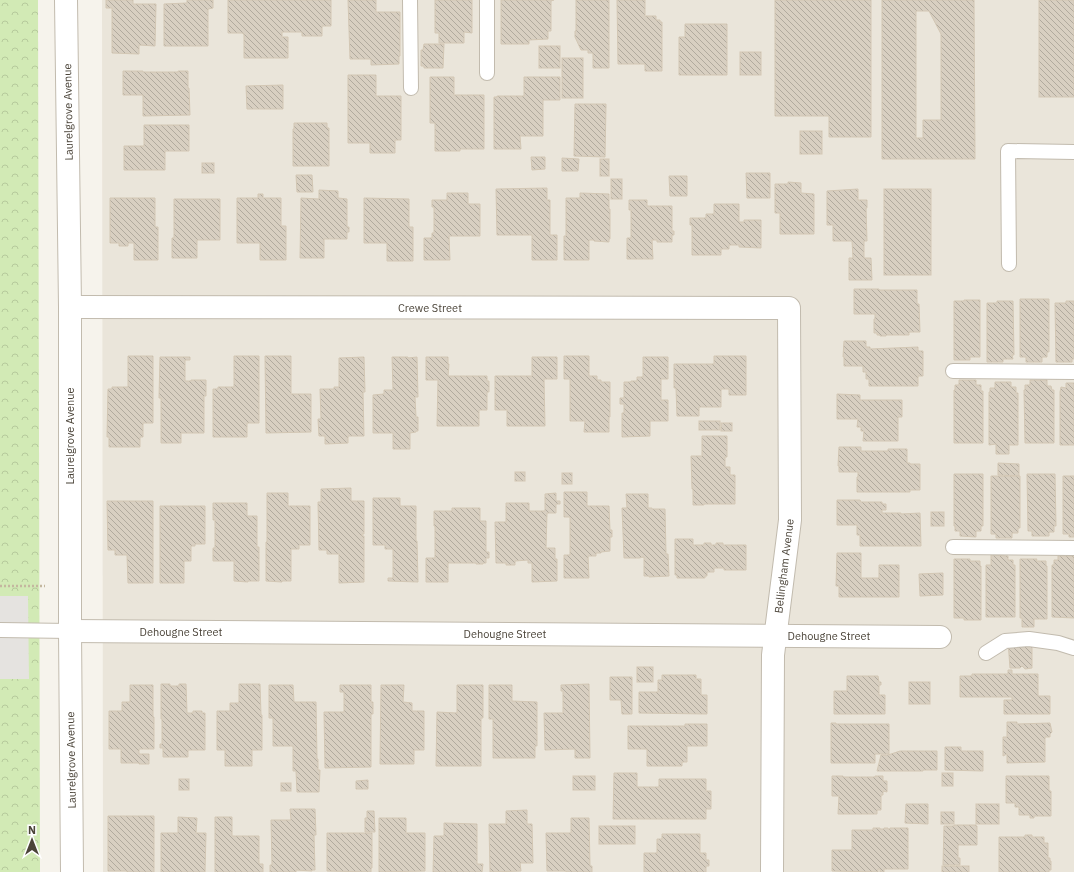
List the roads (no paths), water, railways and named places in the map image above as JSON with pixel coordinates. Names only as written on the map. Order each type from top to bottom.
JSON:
[{"type":"street","name":"Laurelgrove Avenue","points":[[66,0],[70,307],[72,872]]},
{"type":"street","name":"Crewe Street","points":[[70,307],[789,308]]},
{"type":"street","name":"Bellingham Avenue","points":[[772,872],[773,655],[790,520],[789,308]]},
{"type":"street","name":"Dehougne Street","points":[[70,631],[940,637]]},
{"type":"lane","points":[[410,0],[410,88]]},
{"type":"lane","points":[[486,0],[487,73]]},
{"type":"lane","points":[[1009,264],[1008,152],[1074,152]]},
{"type":"lane","points":[[953,371],[1074,372]]},
{"type":"lane","points":[[953,547],[1074,548]]},
{"type":"lane","points":[[0,630],[70,631]]},
{"type":"lane","points":[[986,653],[1005,641],[1029,639],[1058,643],[1074,648]]}]
